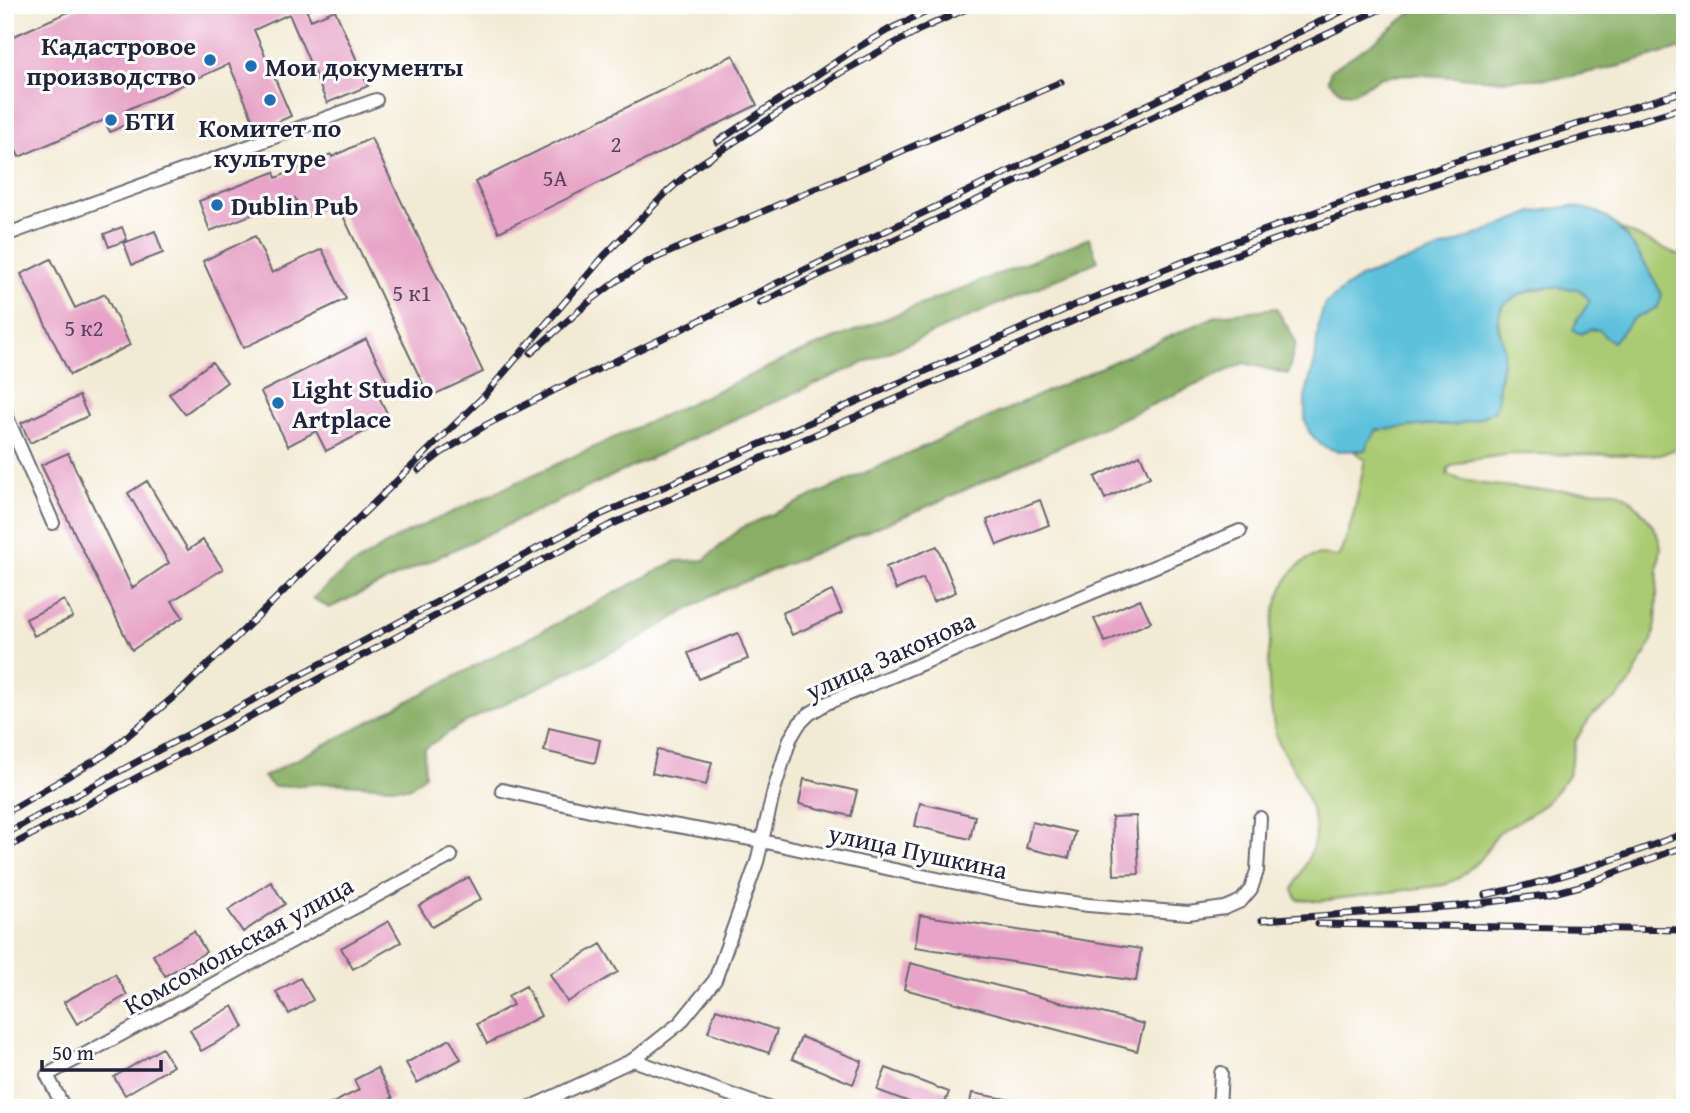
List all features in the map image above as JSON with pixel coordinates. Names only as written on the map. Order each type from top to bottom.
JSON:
[{"type":"street","points":[[5,233],[376,100]]},
{"type":"street","points":[[5,414],[53,523]]},
{"type":"street","name":"улица Законова","points":[[528,1108],[634,1060],[680,1023],[715,980],[757,862],[774,790],[790,739],[809,714],[827,703],[1240,531]]},
{"type":"street","name":"улица Пушкина","points":[[502,790],[599,812],[762,841],[1017,895],[1088,905],[1188,912],[1225,908],[1241,901],[1251,889],[1257,871],[1260,818]]},
{"type":"street","name":"Комсомольская улица","points":[[64,1108],[47,1075],[451,856]]},
{"type":"street","points":[[634,1060],[768,1108]]},
{"type":"street","points":[[1219,1108],[1221,1073]]},
{"type":"green space","points":[[1426,5],[1685,5],[1685,47],[1620,66],[1562,78],[1499,80],[1409,74],[1382,77],[1353,93],[1341,92],[1328,80],[1331,70],[1371,44],[1417,8]]},
{"type":"green space","points":[[1621,229],[1685,259],[1685,440],[1673,450],[1660,455],[1511,454],[1470,460],[1449,467],[1447,475],[1484,484],[1538,490],[1617,491],[1630,499],[1656,531],[1661,547],[1656,624],[1652,641],[1628,686],[1616,699],[1593,714],[1584,727],[1576,740],[1569,773],[1558,789],[1545,804],[1498,833],[1482,858],[1459,878],[1444,885],[1320,901],[1297,899],[1293,890],[1311,851],[1315,825],[1304,790],[1278,742],[1273,718],[1270,638],[1283,588],[1295,569],[1312,557],[1338,557],[1351,522],[1365,460],[1354,451],[1366,450],[1377,430],[1454,425],[1498,399],[1503,356],[1499,318],[1507,302],[1525,293],[1548,287],[1578,289],[1590,299],[1576,321],[1592,329],[1607,328],[1625,322],[1658,307],[1662,295]]},
{"type":"green space","points":[[1089,238],[1098,261],[728,422],[329,608],[313,598],[344,571],[400,536],[799,353]]},
{"type":"green space","points":[[1276,308],[1296,342],[1288,374],[1244,363],[938,502],[715,594],[634,641],[460,725],[424,749],[425,775],[409,788],[328,783],[274,787],[263,777],[676,561],[704,560],[741,528],[1218,315]]},
{"type":"water","points":[[1572,206],[1599,213],[1609,219],[1627,238],[1662,295],[1658,307],[1632,320],[1613,342],[1600,330],[1591,329],[1581,334],[1573,330],[1590,300],[1578,289],[1533,289],[1502,306],[1497,322],[1504,349],[1495,410],[1478,419],[1454,425],[1377,430],[1366,450],[1337,451],[1322,446],[1309,432],[1305,419],[1305,397],[1315,361],[1319,322],[1325,304],[1362,277],[1533,212]]},
{"type":"building","points":[[84,5],[308,5],[305,7],[311,20],[335,10],[368,86],[327,103],[289,14],[254,30],[291,116],[258,131],[229,64],[124,111],[129,123],[110,132],[104,120],[19,157],[5,125],[5,40]]},
{"type":"building","points":[[733,55],[757,105],[499,232],[475,182]]},
{"type":"building","points":[[371,138],[483,372],[429,397],[337,203],[303,218],[295,198],[210,231],[199,201],[274,172],[276,178],[331,154],[332,157]]},
{"type":"building","points":[[122,227],[127,240],[109,247],[104,234]]},
{"type":"building","points":[[155,231],[163,253],[132,265],[124,243]]},
{"type":"building","points":[[255,236],[272,273],[322,249],[346,299],[243,348],[203,261]]},
{"type":"building","points":[[51,259],[75,308],[105,294],[130,345],[70,375],[21,274]]},
{"type":"building","points":[[366,339],[392,391],[379,397],[390,419],[326,451],[316,431],[288,446],[261,392]]},
{"type":"building","points":[[212,362],[227,382],[185,414],[169,394]]},
{"type":"building","points":[[79,396],[88,416],[30,443],[21,423]]},
{"type":"building","points":[[68,453],[132,588],[169,563],[128,493],[147,481],[188,550],[203,540],[223,569],[172,601],[183,617],[132,650],[41,465]]},
{"type":"building","points":[[1140,455],[1150,477],[1105,499],[1095,477]]},
{"type":"building","points":[[1040,500],[1049,525],[997,545],[987,520]]},
{"type":"building","points":[[937,546],[956,592],[933,602],[923,578],[896,590],[886,567]]},
{"type":"building","points":[[832,591],[842,613],[792,635],[782,613]]},
{"type":"building","points":[[1140,599],[1151,622],[1105,642],[1094,619]]},
{"type":"building","points":[[64,600],[73,617],[34,636],[26,619]]},
{"type":"building","points":[[738,633],[748,659],[699,679],[688,653]]},
{"type":"building","points":[[549,728],[600,740],[595,763],[544,751]]},
{"type":"building","points":[[657,750],[712,762],[706,785],[652,773]]},
{"type":"building","points":[[804,779],[857,791],[851,816],[799,804]]},
{"type":"building","points":[[920,803],[975,816],[970,839],[915,826]]},
{"type":"building","points":[[1136,816],[1139,874],[1114,875],[1112,817]]},
{"type":"building","points":[[1032,822],[1075,832],[1069,858],[1026,848]]},
{"type":"building","points":[[469,877],[481,899],[432,927],[419,906]]},
{"type":"building","points":[[271,882],[285,904],[243,932],[228,910]]},
{"type":"building","points":[[920,915],[1141,949],[1136,981],[915,947]]},
{"type":"building","points":[[389,921],[401,942],[353,969],[341,948]]},
{"type":"building","points":[[194,931],[206,952],[165,976],[153,955]]},
{"type":"building","points":[[601,944],[618,972],[567,1002],[550,974]]},
{"type":"building","points":[[910,963],[1144,1024],[1137,1051],[904,989]]},
{"type":"building","points":[[115,974],[127,995],[77,1024],[64,1002]]},
{"type":"building","points":[[300,978],[313,1000],[289,1014],[276,992]]},
{"type":"building","points":[[526,986],[541,1016],[487,1044],[477,1024],[513,1005],[508,996]]},
{"type":"building","points":[[233,1006],[244,1027],[201,1051],[190,1030]]},
{"type":"building","points":[[716,1009],[777,1030],[769,1053],[708,1032]]},
{"type":"building","points":[[801,1037],[862,1061],[853,1084],[792,1059]]},
{"type":"building","points":[[450,1039],[461,1059],[417,1083],[406,1063]]},
{"type":"building","points":[[162,1048],[173,1066],[125,1095],[114,1077]]},
{"type":"building","points":[[377,1068],[393,1098],[374,1108],[323,1108],[359,1090],[354,1080]]},
{"type":"building","points":[[886,1068],[949,1092],[943,1108],[925,1108],[877,1090]]},
{"type":"building","points":[[972,1093],[1018,1101],[1017,1108],[969,1108]]},
{"type":"railway","points":[[717,142],[855,49],[941,5]]},
{"type":"railway","points":[[5,813],[106,754],[183,689],[484,396],[604,256],[668,191],[697,166],[840,73],[919,30],[975,5]]},
{"type":"railway","points":[[419,470],[486,425],[555,390],[1355,5]]},
{"type":"railway","points":[[760,303],[1389,5]]},
{"type":"railway","points":[[531,353],[590,301],[651,260],[1061,82]]},
{"type":"railway","points":[[5,834],[602,514],[1075,305],[1249,236],[1445,165],[1685,91]]},
{"type":"railway","points":[[5,849],[463,601],[608,526],[1082,317],[1252,248],[1448,179],[1685,107]]},
{"type":"railway","points":[[1485,895],[1586,868],[1685,833]]},
{"type":"railway","points":[[1262,920],[1458,906],[1546,895],[1580,886],[1685,846]]},
{"type":"railway","points":[[1318,924],[1685,930]]},
{"type":"place","name":"Кадастровое производство","points":[[210,60]]},
{"type":"place","name":"Мои документы","points":[[251,66]]},
{"type":"place","name":"Комитет по культуре","points":[[270,100]]},
{"type":"place","name":"БТИ","points":[[111,120]]},
{"type":"place","name":"Dublin Pub","points":[[217,205]]},
{"type":"place","name":"Light Studio Artplace","points":[[278,403]]}]
